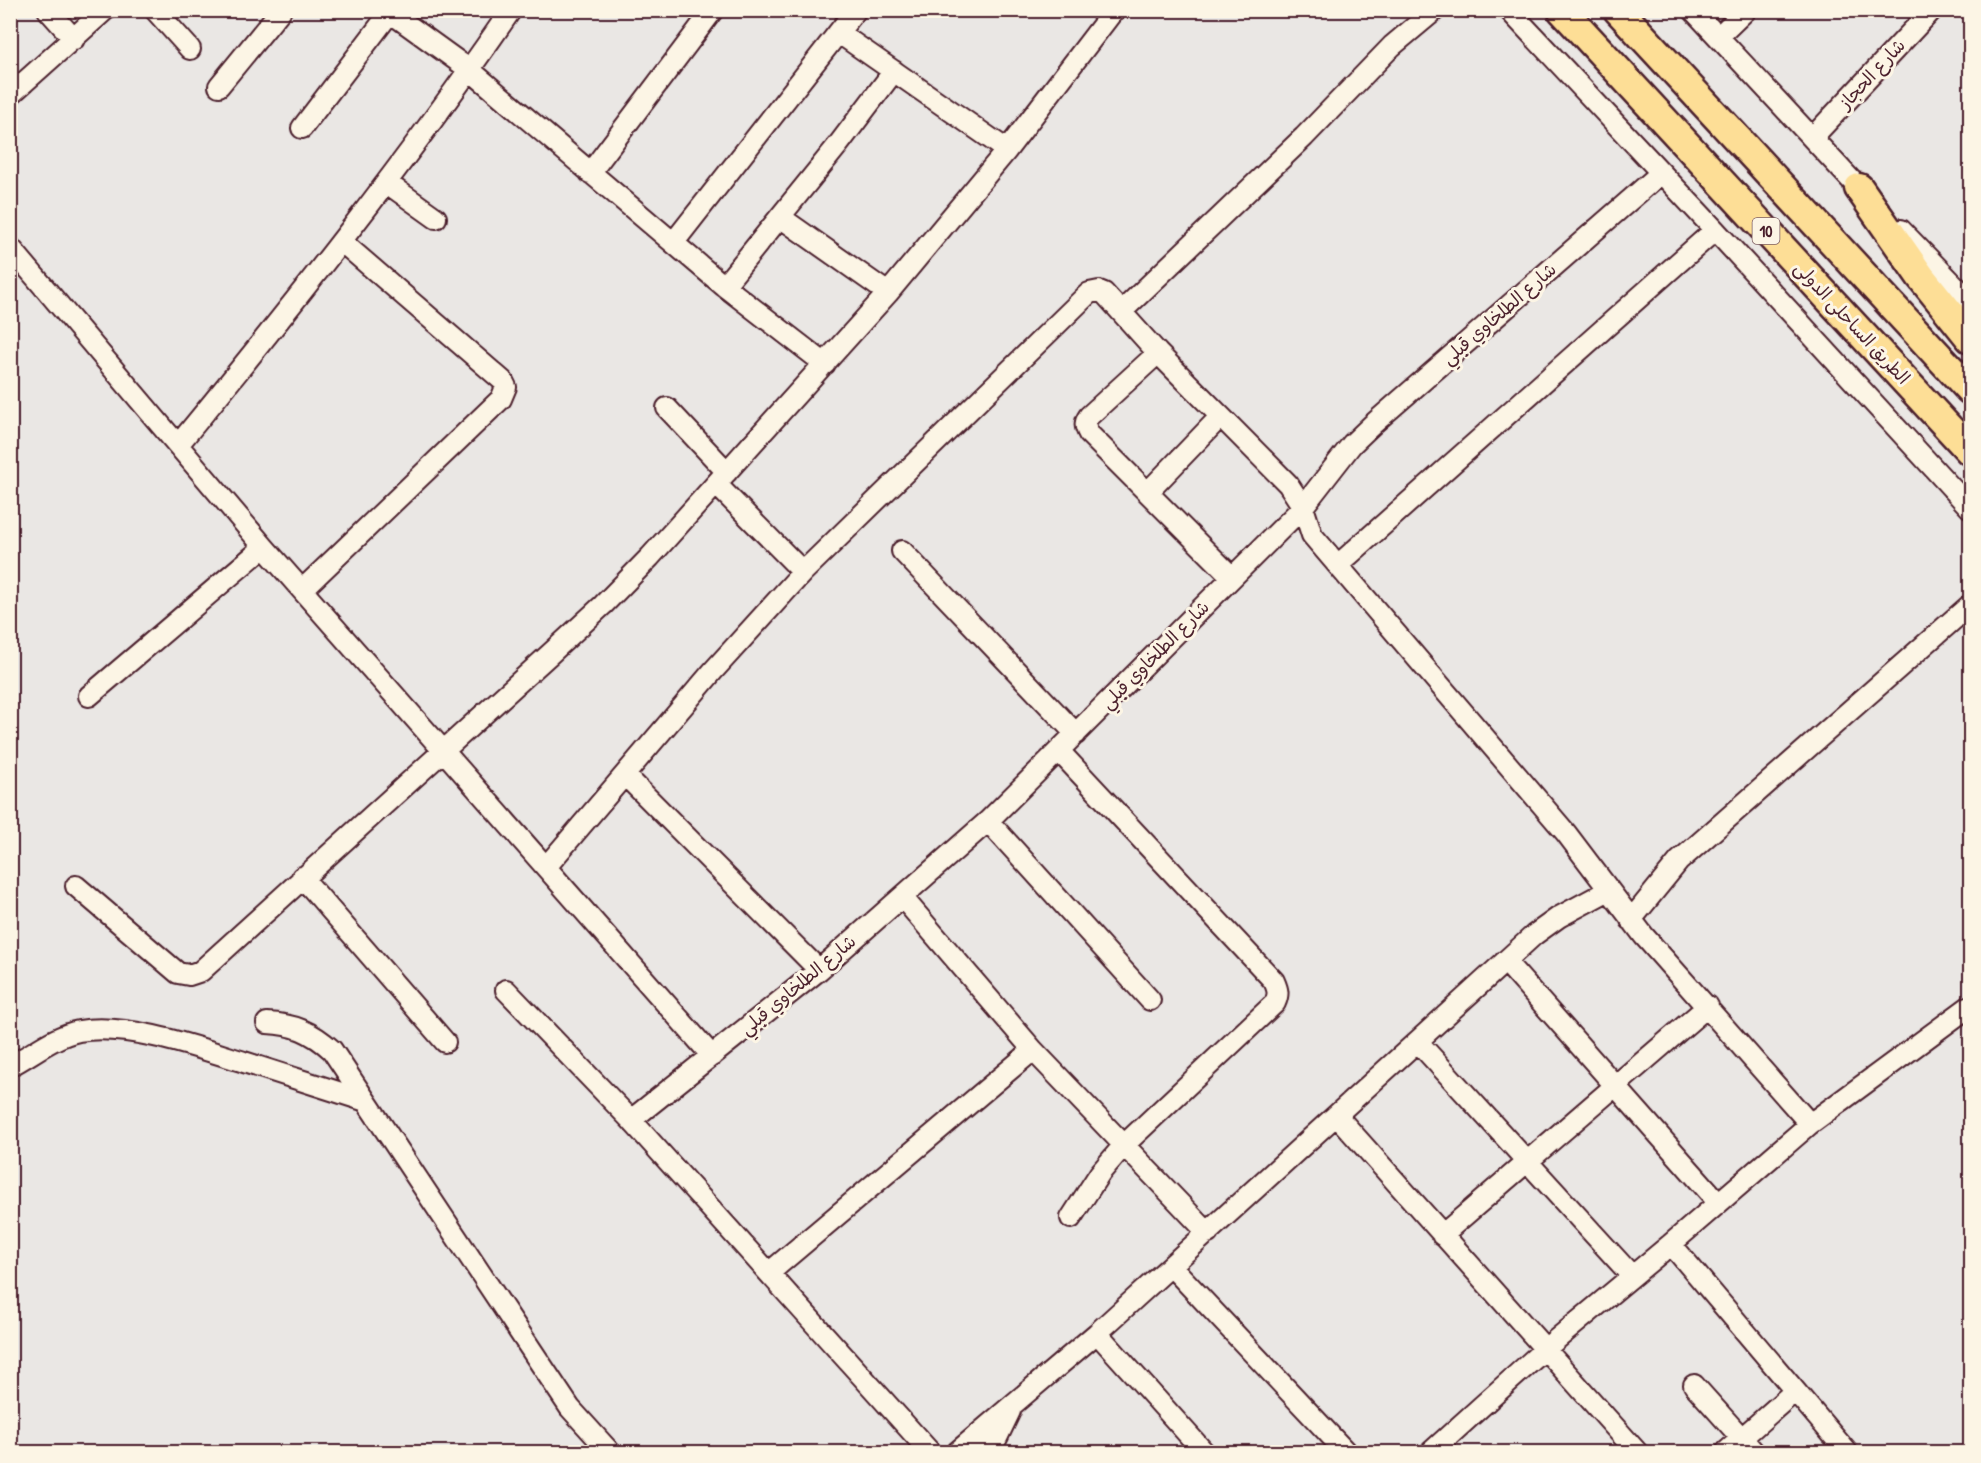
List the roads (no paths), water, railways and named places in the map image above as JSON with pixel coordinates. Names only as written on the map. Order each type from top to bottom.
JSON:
[{"type":"highway","name":"الطريق الساحلى الدولى","points":[[1562,10],[1971,451]]},
{"type":"highway","name":"10","points":[[1618,10],[1971,390]]},
{"type":"highway","points":[[1859,188],[1921,277],[1971,339]]},
{"type":"street","points":[[48,10],[74,39]]},
{"type":"street","points":[[10,95],[105,10]]},
{"type":"street","points":[[155,10],[190,49]]},
{"type":"street","points":[[219,86],[281,10]]},
{"type":"street","points":[[178,445],[342,242],[470,70],[511,10]]},
{"type":"street","points":[[590,173],[713,10]]},
{"type":"street","points":[[674,242],[856,10]]},
{"type":"street","points":[[76,886],[178,973],[189,975],[201,971],[603,605],[722,478],[888,293],[1007,150],[1114,10]]},
{"type":"street","points":[[1121,312],[1246,193],[1392,46],[1435,10]]},
{"type":"street","points":[[1509,10],[1971,508]]},
{"type":"street","points":[[1693,10],[1859,188],[1971,301]]},
{"type":"street","points":[[1718,37],[1746,10]]},
{"type":"street","points":[[302,128],[390,11],[470,70],[724,286],[825,363]]},
{"type":"street","name":"شارع الحجاز","points":[[1812,138],[1923,14]]},
{"type":"street","points":[[839,33],[1007,150]]},
{"type":"street","points":[[724,286],[894,71]]},
{"type":"street","name":"شارع الطلخاوي قبلي","points":[[631,1120],[819,970],[988,821],[1303,507],[1352,444],[1661,173]]},
{"type":"street","points":[[387,183],[436,218]]},
{"type":"street","points":[[780,217],[888,293]]},
{"type":"street","points":[[1338,565],[1715,230]]},
{"type":"street","points":[[302,590],[501,399],[506,387],[503,381],[342,242]]},
{"type":"street","points":[[10,247],[264,547],[712,1056]]},
{"type":"street","points":[[546,867],[713,671],[803,572],[1089,293],[1099,291],[1104,293],[1158,353],[1288,484],[1303,507],[1312,535],[1566,832],[1644,936],[1810,1124]]},
{"type":"street","points":[[1158,353],[1085,422],[1089,434],[1232,577]]},
{"type":"street","points":[[667,408],[722,478],[803,572]]},
{"type":"street","points":[[1148,492],[1220,417]]},
{"type":"street","points":[[89,696],[264,547]]},
{"type":"street","points":[[902,551],[1076,734]]},
{"type":"street","points":[[1631,920],[1679,861],[1971,605]]},
{"type":"street","points":[[1059,751],[1274,981],[1278,989],[1275,1003],[1124,1145],[1100,1173],[1071,1218]]},
{"type":"street","points":[[625,775],[819,970]]},
{"type":"street","points":[[988,821],[1150,1000]]},
{"type":"street","points":[[302,877],[445,1042]]},
{"type":"street","points":[[957,1452],[1097,1333],[1534,935],[1559,917],[1609,890]]},
{"type":"street","points":[[902,897],[1033,1050],[1208,1233]]},
{"type":"street","points":[[1505,962],[1718,1202]]},
{"type":"street","points":[[506,990],[631,1120],[930,1452]]},
{"type":"street","points":[[1442,1235],[1707,1006]]},
{"type":"street","points":[[1431,1452],[1545,1349],[1810,1124],[1971,1006]]},
{"type":"street","points":[[267,1023],[285,1024],[303,1029],[319,1038],[332,1050],[570,1408],[610,1452]]},
{"type":"street","points":[[10,1066],[67,1034],[111,1030],[193,1045],[366,1101]]},
{"type":"street","points":[[1418,1042],[1632,1276]]},
{"type":"street","points":[[770,1272],[1033,1050]]},
{"type":"street","points":[[1337,1116],[1545,1349],[1631,1450]]},
{"type":"street","points":[[1671,1244],[1847,1452]]},
{"type":"street","points":[[1171,1266],[1346,1452]]},
{"type":"street","points":[[1097,1333],[1204,1452]]},
{"type":"street","points":[[1694,1385],[1748,1445]]},
{"type":"street","points":[[1726,1452],[1748,1445],[1795,1390]]},
{"type":"street","points":[[986,1452],[997,1438],[1012,1405]]}]
